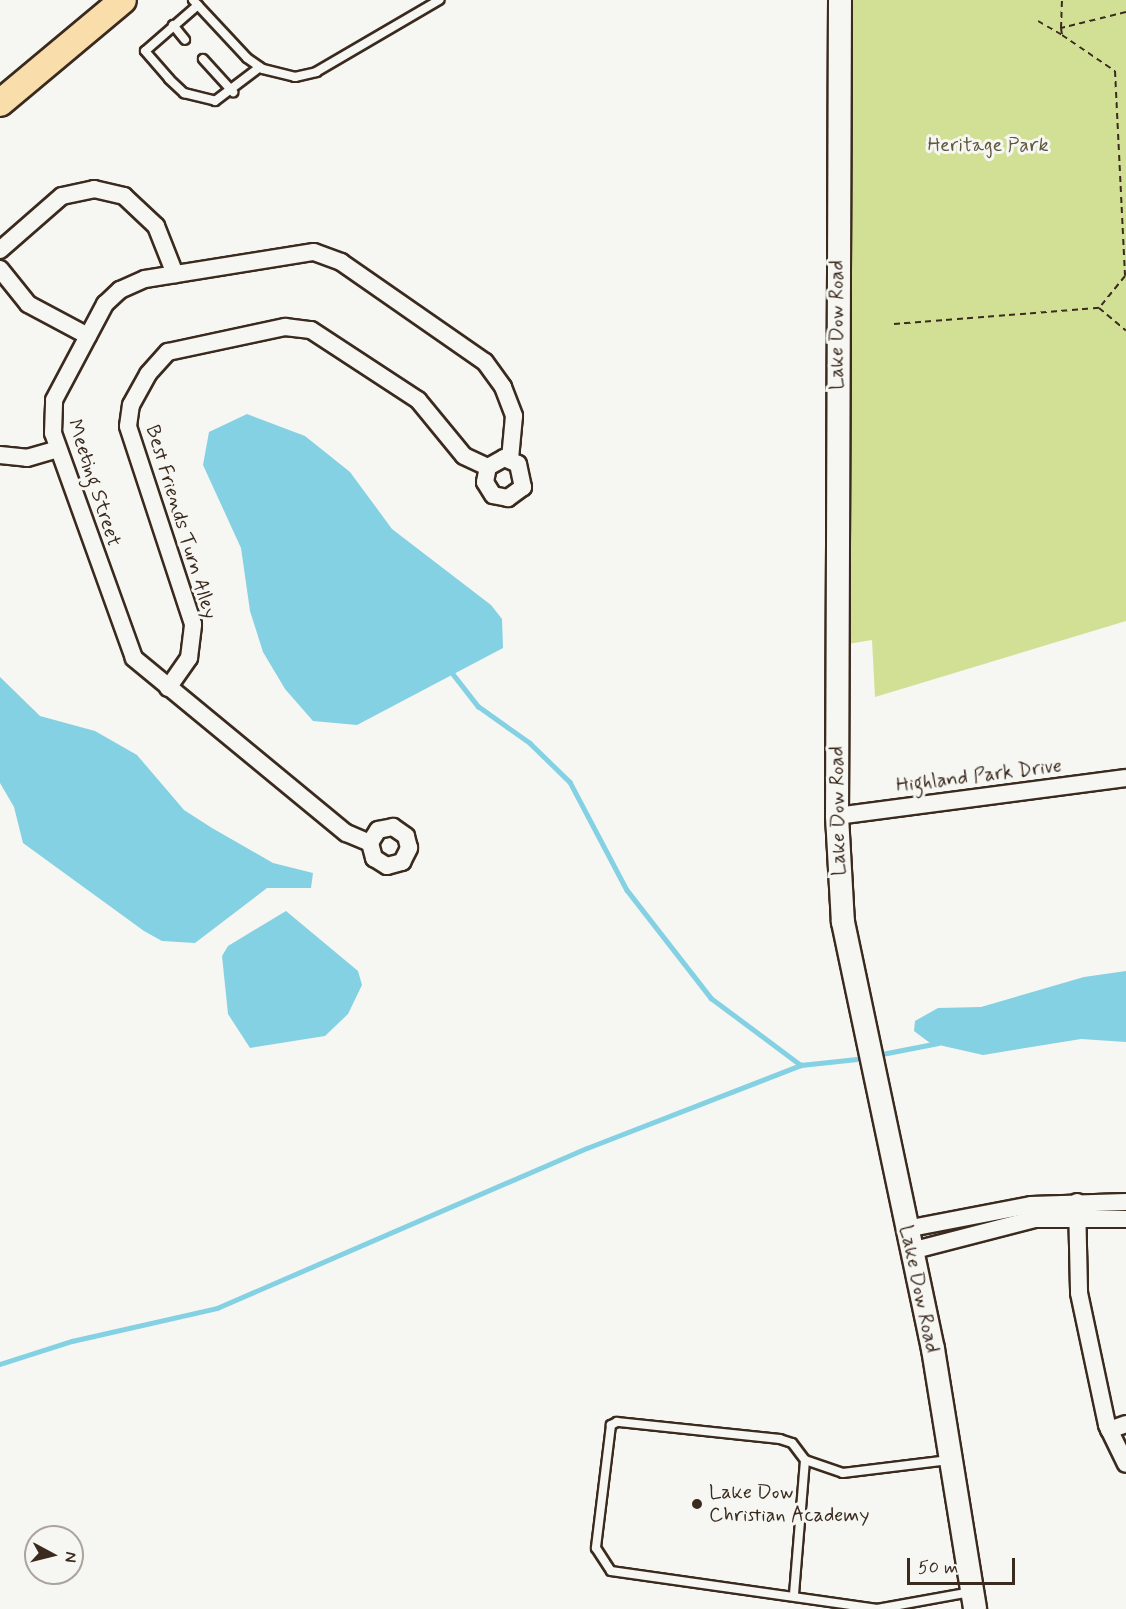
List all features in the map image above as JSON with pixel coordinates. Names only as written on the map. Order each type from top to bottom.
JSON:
[{"type":"main road","points":[[0,103],[123,0]]},
{"type":"street","name":"Lake Dow Road","points":[[840,0],[837,816],[843,922],[953,1460],[974,1600]]},
{"type":"street","points":[[0,250],[62,196],[94,189],[124,196],[156,226],[175,274]]},
{"type":"street","name":"Meeting Street","points":[[370,843],[346,833],[139,664],[127,644],[58,449],[51,424],[53,404],[88,336],[116,292],[175,274],[305,252],[335,258],[489,367],[514,416],[510,459]]},
{"type":"street","points":[[0,269],[28,304],[88,336]]},
{"type":"street","name":"Best Friends Turn Alley","points":[[168,688],[189,658],[193,624],[128,426],[142,384],[168,352],[285,327],[315,331],[418,400],[457,450],[488,467]]},
{"type":"street","points":[[0,455],[27,458],[58,449]]},
{"type":"street","points":[[510,459],[525,478],[511,497],[489,490],[488,467],[510,459]]},
{"type":"street","name":"Highland Park Drive","points":[[837,816],[1126,778]]},
{"type":"street","points":[[912,1251],[1077,1209],[1126,1202]]},
{"type":"street","points":[[906,1229],[1022,1206],[1077,1209],[1126,1219]]},
{"type":"street","points":[[1077,1209],[1079,1293],[1109,1430],[1126,1464]]},
{"type":"street","points":[[1109,1430],[1126,1424]]},
{"type":"lane","points":[[261,67],[233,92],[215,101],[197,98],[169,79],[145,51],[195,2],[261,67],[295,77],[316,72],[439,0]]},
{"type":"lane","points":[[173,25],[185,40]]},
{"type":"lane","points":[[203,59],[233,92]]},
{"type":"lane","points":[[953,1460],[843,1473],[805,1460],[792,1443],[780,1439],[617,1422],[611,1425],[596,1548],[611,1571],[794,1594],[877,1609],[974,1600]]},
{"type":"lane","points":[[794,1594],[805,1460]]},
{"type":"path","points":[[1062,0],[1062,35]]},
{"type":"path","points":[[1061,28],[1126,12]]},
{"type":"path","points":[[1038,21],[1115,71],[1126,276],[1099,308]]},
{"type":"path","points":[[894,324],[1099,308],[1126,331]]},
{"type":"green space","name":"Heritage Park","points":[[844,0],[1126,0],[1126,621],[875,697],[872,640],[829,647]]},
{"type":"water","points":[[247,414],[305,436],[350,472],[392,529],[491,605],[502,619],[503,648],[357,725],[313,721],[285,689],[263,652],[250,611],[241,548],[203,465],[209,432]]},
{"type":"water","points":[[0,677],[40,716],[95,731],[137,755],[184,810],[212,828],[273,863],[313,873],[311,888],[267,888],[195,943],[162,941],[144,931],[23,843],[14,807],[0,783]]},
{"type":"water","points":[[286,911],[358,971],[362,985],[348,1014],[325,1036],[250,1048],[228,1014],[222,956],[228,946]]},
{"type":"water","points":[[1126,971],[1126,1042],[1081,1039],[983,1055],[930,1043],[914,1031],[915,1021],[938,1008],[981,1007],[1084,977]]},
{"type":"waterway","points":[[453,674],[478,706],[530,743],[570,782],[627,890],[711,998],[801,1065]]},
{"type":"waterway","points":[[882,1054],[938,1043]]},
{"type":"waterway","points":[[0,1364],[72,1341],[217,1308],[587,1148],[801,1065],[857,1059]]},
{"type":"place","name":"Lake Dow Christian Academy","points":[[697,1504]]}]
